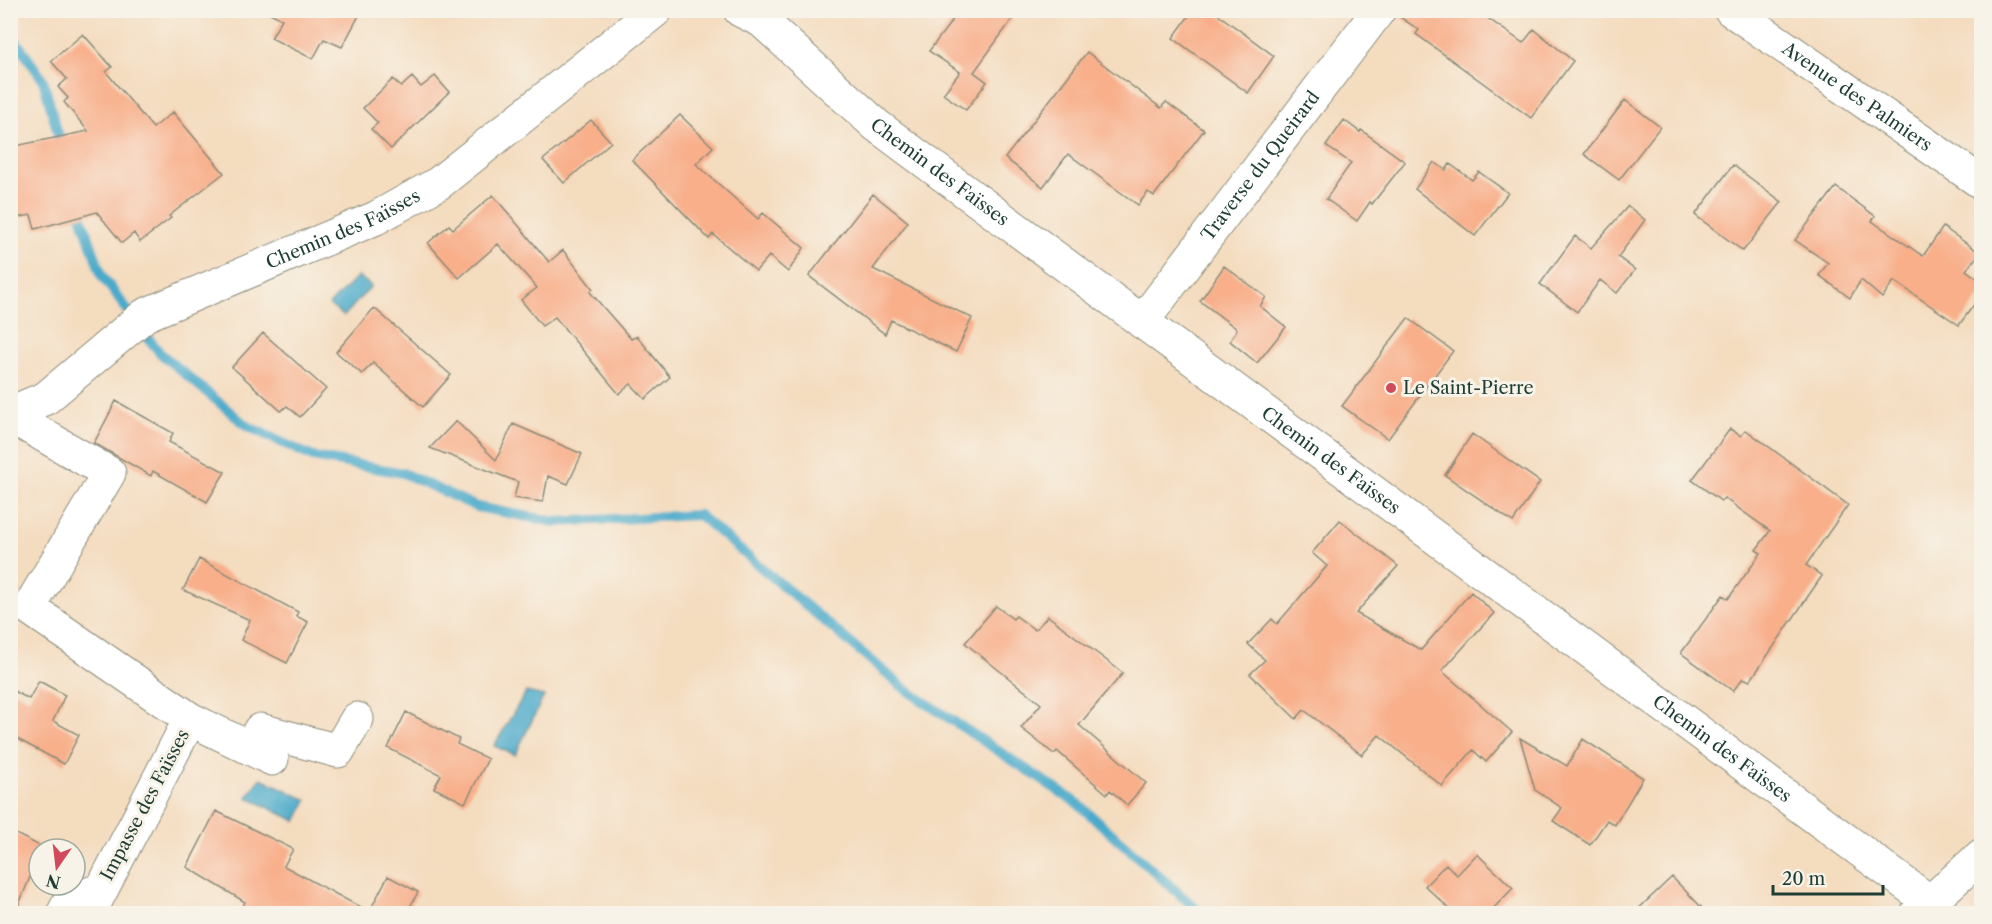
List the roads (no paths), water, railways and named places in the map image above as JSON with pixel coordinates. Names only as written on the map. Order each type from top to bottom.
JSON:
[{"type":"street","name":"Chemin des Faïsses","points":[[10,415],[46,398],[145,315],[376,218],[439,183],[656,10]]},
{"type":"street","name":"Chemin des Faïsses","points":[[740,10],[762,21],[876,125],[1923,908]]},
{"type":"street","name":"Traverse du Queirard","points":[[1142,322],[1379,10]]},
{"type":"street","name":"Avenue des Palmiers","points":[[1731,10],[1982,183]]},
{"type":"street","name":"Impasse des Faïsses","points":[[10,415],[109,473],[29,608],[190,719],[262,754],[260,730],[338,751],[357,719]]},
{"type":"street","name":"Impasse des Faïsses","points":[[63,914],[71,899],[95,902],[190,719]]},
{"type":"street","points":[[1923,908],[1982,855]]},
{"type":"water","points":[[358,276],[371,286],[344,316],[329,305]]},
{"type":"water","points":[[526,692],[544,696],[515,755],[494,746]]},
{"type":"water","points":[[261,778],[307,800],[296,821],[247,797]]},
{"type":"waterway","points":[[10,32],[43,80],[62,148]]},
{"type":"waterway","points":[[77,204],[102,276],[131,315]]},
{"type":"waterway","points":[[145,334],[160,353],[247,426],[313,457],[403,473],[477,507],[555,522],[699,515],[905,689],[1077,803],[1202,914]]},
{"type":"place","name":"Le Saint-Pierre","points":[[1391,388]]}]
